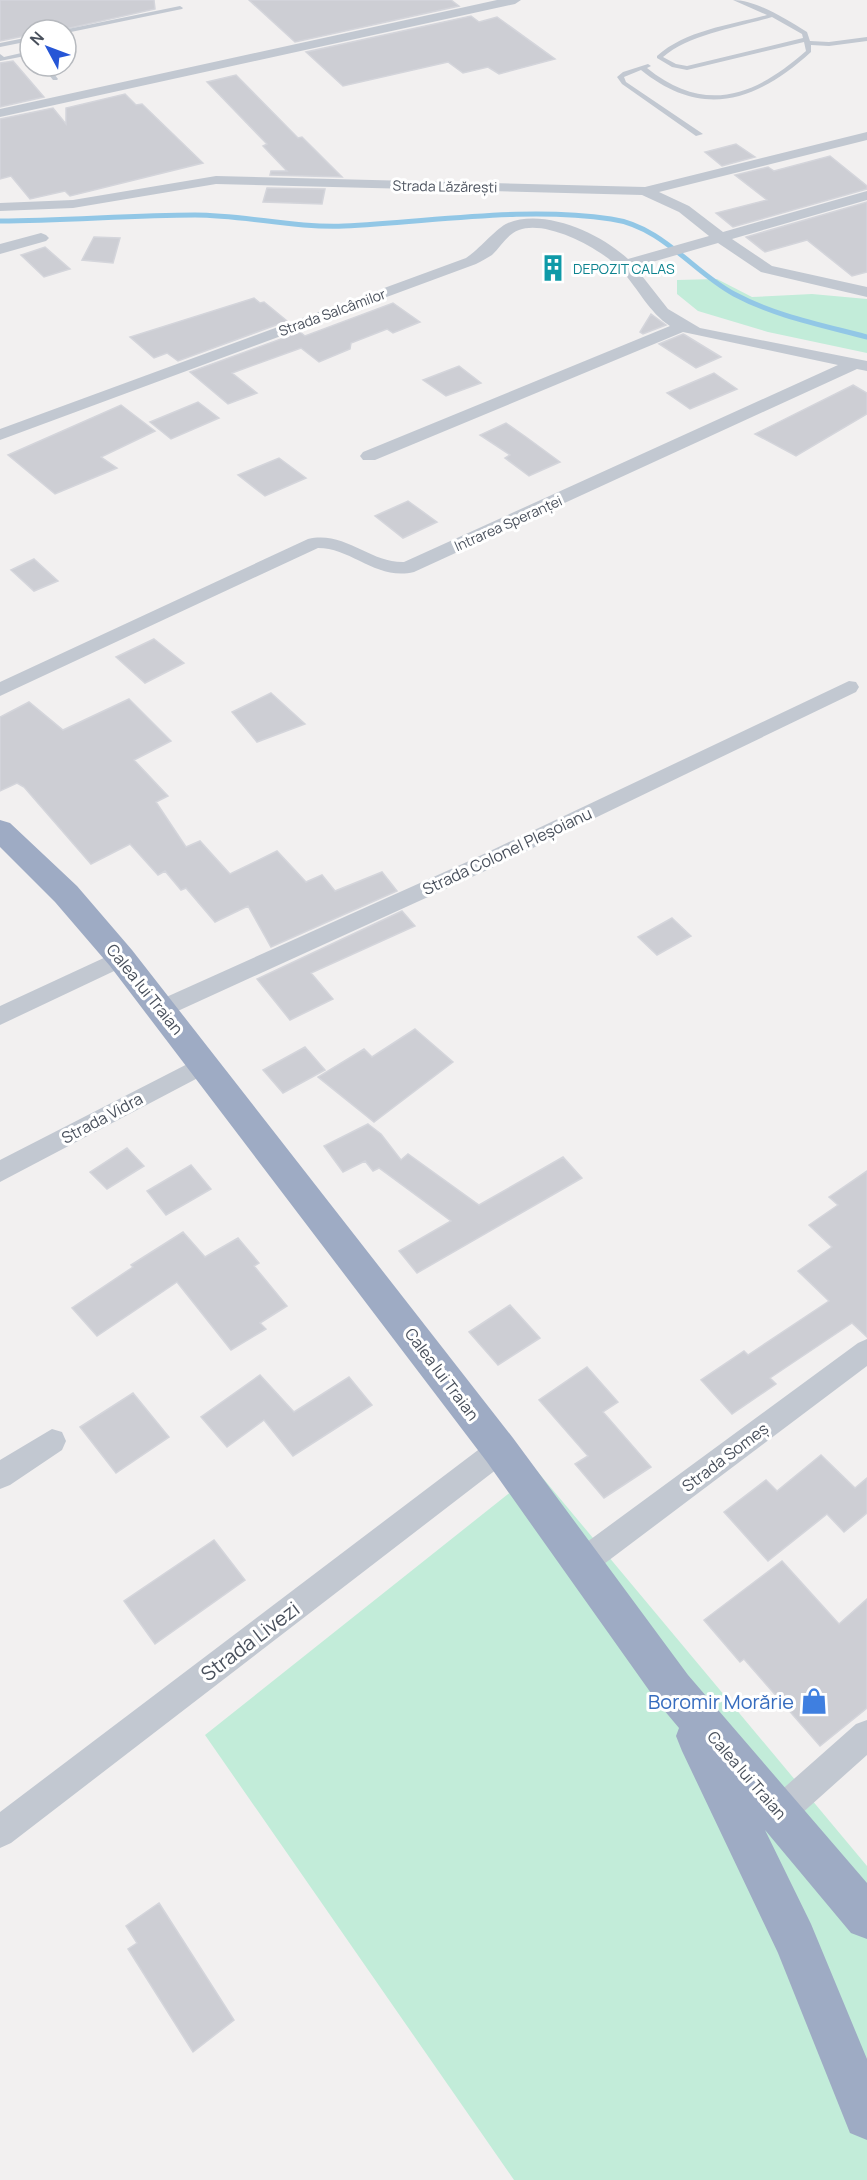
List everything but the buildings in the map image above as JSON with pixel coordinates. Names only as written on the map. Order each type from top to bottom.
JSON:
[{"type":"highway","name":"Calea lui Traian","points":[[3,836],[66,894],[121,958],[205,1064],[500,1450],[672,1689],[780,1812],[867,1917]]},
{"type":"highway","points":[[672,1689],[727,1794],[790,1930],[867,2116]]},
{"type":"street","points":[[0,113],[515,0]]},
{"type":"street","points":[[644,191],[867,135]]},
{"type":"street","name":"Strada Lăzărești","points":[[0,207],[73,204],[216,180],[644,191],[684,209],[719,237],[767,268],[867,292]]},
{"type":"street","points":[[625,265],[867,195]]},
{"type":"street","name":"Strada Salcâmilor","points":[[0,435],[471,261],[489,250],[501,234],[514,226],[529,223],[561,229],[583,237],[625,265]]},
{"type":"street","points":[[0,249],[41,237]]},
{"type":"street","name":"Intrarea Speranței","points":[[625,265],[660,312],[682,327],[695,332],[860,365]]},
{"type":"street","points":[[369,456],[682,327]]},
{"type":"street","name":"Intrarea Speranței","points":[[0,690],[315,543],[337,544],[381,567],[394,570],[407,568],[860,365]]},
{"type":"street","name":"Strada Colonel Pleșoianu","points":[[161,1009],[477,866],[849,687]]},
{"type":"street","points":[[0,1016],[121,958]]},
{"type":"street","name":"Strada Vidra","points":[[0,1172],[205,1064]]},
{"type":"street","name":"Strada Someș","points":[[582,1563],[867,1351]]},
{"type":"street","points":[[0,1476],[52,1441]]},
{"type":"street","name":"Strada Livezi","points":[[0,1832],[500,1450]]},
{"type":"street","points":[[780,1812],[867,1735]]},
{"type":"lane","points":[[642,68],[667,87],[691,95],[733,98],[790,70],[809,51],[805,33],[774,15],[736,0]]},
{"type":"lane","points":[[78,29],[180,8]]},
{"type":"lane","points":[[663,62],[659,57],[665,49],[774,15]]},
{"type":"lane","points":[[699,134],[624,83],[620,77],[625,73],[663,62],[687,68],[807,41],[829,44],[867,39]]},
{"type":"lane","points":[[0,45],[18,41]]},
{"type":"lane","points":[[0,56],[2,59],[18,56]]},
{"type":"green space","points":[[717,279],[752,297],[812,294],[867,299],[867,353],[768,332],[698,311],[677,294],[677,280]]},
{"type":"green space","points":[[537,1471],[867,1866],[867,2180],[514,2180],[205,1735]]},
{"type":"waterway","points":[[0,221],[195,215],[344,226],[511,214],[578,215],[611,219],[629,223],[662,240],[719,285],[750,302],[799,319],[867,337]]},
{"type":"place","name":"DEPOZIT CALAS","points":[[553,268]]},
{"type":"place","name":"Boromir Morărie","points":[[814,1701]]}]
